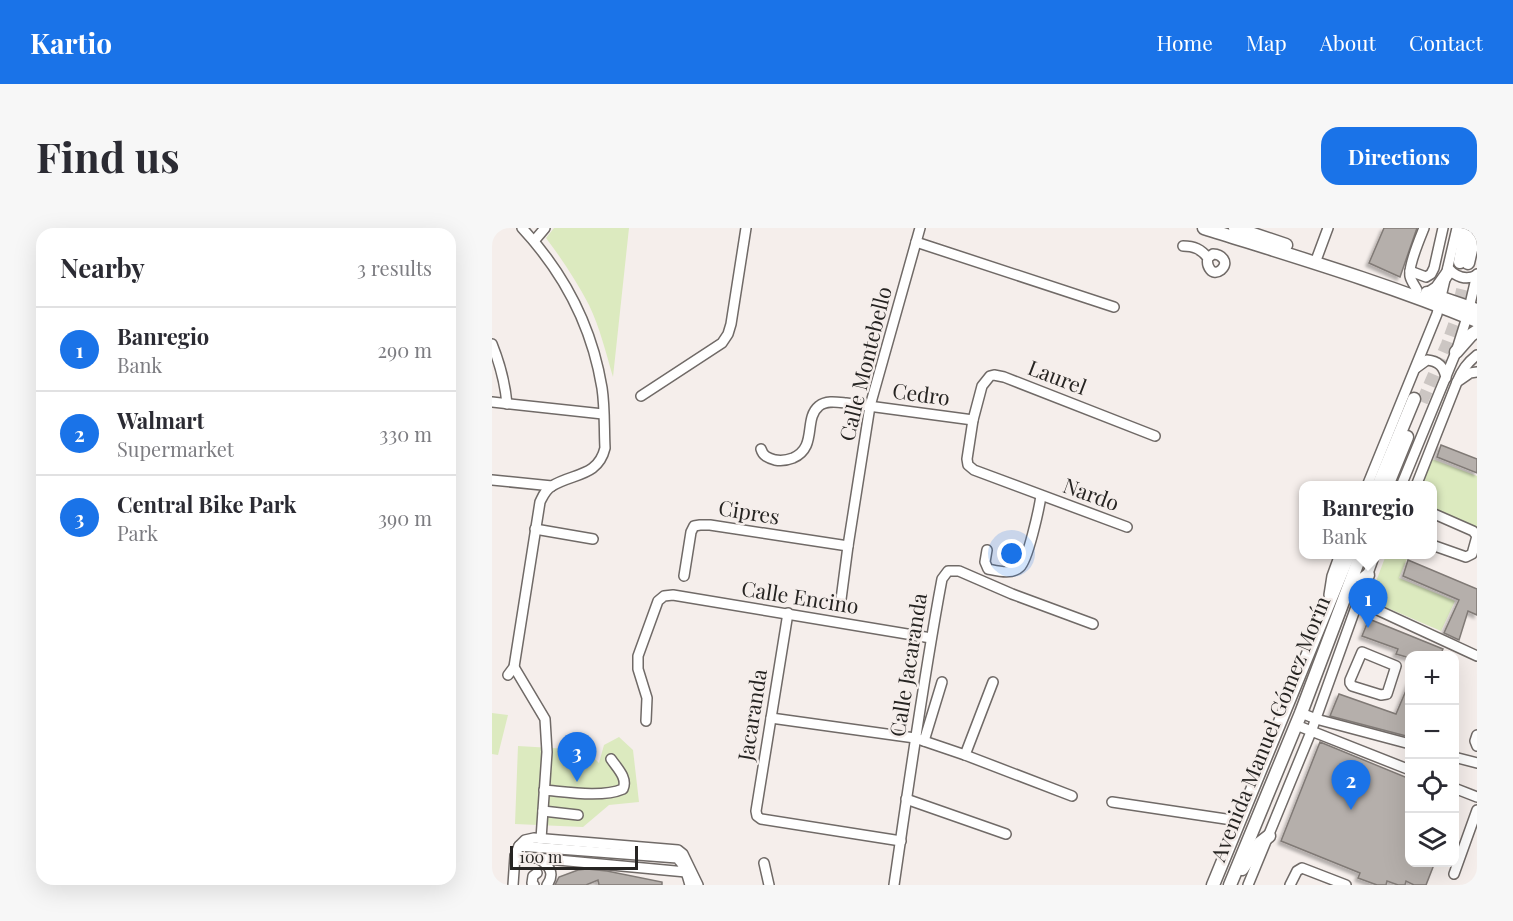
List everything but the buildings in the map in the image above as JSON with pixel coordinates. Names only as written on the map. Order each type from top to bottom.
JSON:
[{"type":"main road","points":[[1204,228],[1232,230],[1255,235],[1473,314]]},
{"type":"main road","points":[[1466,228],[1464,263],[1476,228]]},
{"type":"main road","points":[[1317,259],[1423,292],[1440,302]]},
{"type":"main road","points":[[1423,292],[1437,288],[1447,271]]},
{"type":"main road","points":[[1456,352],[1470,335],[1477,331]]},
{"type":"main road","points":[[1380,481],[1418,400],[1390,481]]},
{"type":"main road","name":"Avenida Manuel Gómez Morín","points":[[1213,885],[1347,559]]},
{"type":"main road","name":"Avenida Manuel Gómez Morín","points":[[1232,880],[1301,713],[1360,559]]},
{"type":"main road","points":[[1334,627],[1343,615],[1359,582],[1368,575]]},
{"type":"main road","points":[[1232,880],[1260,843],[1269,836]]},
{"type":"street","points":[[522,228],[534,240],[566,284],[584,322],[597,363],[602,391],[605,448],[603,458],[598,465],[552,486],[545,492],[540,502],[511,671],[545,718],[547,752],[541,839]]},
{"type":"street","points":[[534,240],[544,228]]},
{"type":"street","points":[[641,396],[722,343],[728,334],[746,228]]},
{"type":"street","name":"Calle Montebello","points":[[840,607],[870,406],[920,228]]},
{"type":"street","points":[[1317,259],[1328,228]]},
{"type":"street","points":[[1423,292],[1410,276],[1410,271],[1424,228]]},
{"type":"street","points":[[1219,254],[1221,244],[1232,230]]},
{"type":"street","points":[[1369,481],[1440,302],[1456,233],[1442,231],[1431,274],[1426,277],[1410,271]]},
{"type":"street","points":[[916,242],[1114,307]]},
{"type":"street","points":[[1183,246],[1196,247],[1208,258]]},
{"type":"street","points":[[1213,254],[1219,254],[1225,262],[1224,267],[1216,272],[1211,271],[1206,262],[1208,258],[1213,254]]},
{"type":"street","points":[[1447,271],[1461,277],[1472,278],[1477,274]]},
{"type":"street","points":[[1403,481],[1473,314],[1477,274]]},
{"type":"street","points":[[492,344],[505,384],[507,404]]},
{"type":"street","points":[[1418,481],[1463,369],[1477,355]]},
{"type":"street","points":[[1414,369],[1422,362],[1432,361],[1441,365],[1446,378]]},
{"type":"street","points":[[1457,382],[1470,373],[1477,372]]},
{"type":"street","name":"Laurel","points":[[974,420],[982,386],[986,379],[994,375],[1023,384],[1155,436]]},
{"type":"street","points":[[492,402],[603,414]]},
{"type":"street","name":"Cedro","points":[[761,449],[762,453],[774,460],[795,457],[806,446],[813,415],[820,404],[833,402],[974,420]]},
{"type":"street","name":"Nardo","points":[[974,420],[968,459],[968,465],[974,470],[1127,527]]},
{"type":"street","points":[[492,480],[552,486]]},
{"type":"street","name":"Nardo","points":[[987,550],[985,562],[988,569],[999,572],[1012,571],[1020,567],[1026,554],[1041,496]]},
{"type":"street","points":[[1437,515],[1473,531],[1477,536],[1472,554],[1469,556],[1464,557],[1437,547]]},
{"type":"street","name":"Cipres","points":[[684,576],[694,526],[848,546]]},
{"type":"street","points":[[535,529],[594,539]]},
{"type":"street","name":"Avenida Manuel Gómez Morín","points":[[1328,605],[1332,576],[1338,559]]},
{"type":"street","name":"Avenida Manuel Gómez Morín","points":[[1248,885],[1311,732],[1374,559]]},
{"type":"street","name":"Calle Jacaranda","points":[[894,885],[906,799],[919,740],[931,638],[942,579],[948,571],[959,571],[1012,594],[1093,624]]},
{"type":"street","name":"Calle Encino","points":[[646,721],[647,698],[638,669],[638,656],[654,610],[658,601],[664,596],[673,595],[788,613],[931,638]]},
{"type":"street","points":[[1358,601],[1477,656]]},
{"type":"street","name":"Jacaranda","points":[[788,613],[757,816],[761,819],[901,841]]},
{"type":"street","points":[[1363,651],[1394,664],[1396,668],[1388,693],[1383,696],[1351,685],[1350,680],[1354,669],[1363,651]]},
{"type":"street","points":[[1336,662],[1354,669]]},
{"type":"street","points":[[919,740],[942,682]]},
{"type":"street","points":[[965,755],[993,682]]},
{"type":"street","points":[[1301,713],[1405,743]]},
{"type":"street","points":[[771,718],[919,740],[1072,795]]},
{"type":"street","points":[[1296,725],[1405,768]]},
{"type":"street","points":[[1477,735],[1475,741],[1477,746]]},
{"type":"street","points":[[1459,758],[1477,763]]},
{"type":"street","points":[[544,790],[609,793],[623,789],[624,779],[611,759]]},
{"type":"street","points":[[1459,790],[1477,797]]},
{"type":"street","points":[[906,799],[1006,834]]},
{"type":"street","points":[[1112,802],[1239,821]]},
{"type":"street","points":[[1454,874],[1477,810]]},
{"type":"street","points":[[543,811],[578,815]]},
{"type":"street","points":[[513,885],[515,856],[519,846],[525,840],[534,838],[678,850],[697,885]]},
{"type":"street","points":[[519,846],[677,858],[686,872],[690,885]]},
{"type":"street","points":[[515,856],[686,872],[697,885]]},
{"type":"street","points":[[537,858],[547,864],[550,870],[551,879],[548,885]]},
{"type":"street","points":[[764,863],[769,885]]},
{"type":"street","points":[[1290,885],[1297,871],[1302,868],[1346,885]]},
{"type":"street","points":[[534,885],[532,876],[537,873]]},
{"type":"green space","points":[[554,228],[629,228],[613,377],[600,332],[589,305],[546,238]]},
{"type":"green space","points":[[1432,459],[1477,476],[1477,527],[1437,511],[1437,481],[1424,481]]},
{"type":"green space","points":[[1384,559],[1407,559],[1399,578],[1455,601],[1441,631],[1369,600]]},
{"type":"green space","points":[[492,713],[508,715],[498,755],[492,754]]},
{"type":"green space","points":[[619,737],[633,750],[639,802],[609,805],[583,827],[515,824],[518,746],[586,750],[599,763],[604,745]]},
{"type":"tunnel","points":[[1422,402],[1455,322],[1468,263]]},
{"type":"place","name":"Banregio","points":[[1368,628]]},
{"type":"place","name":"Central Bike Park","points":[[577,782]]},
{"type":"place","name":"Walmart","points":[[1351,810]]}]
